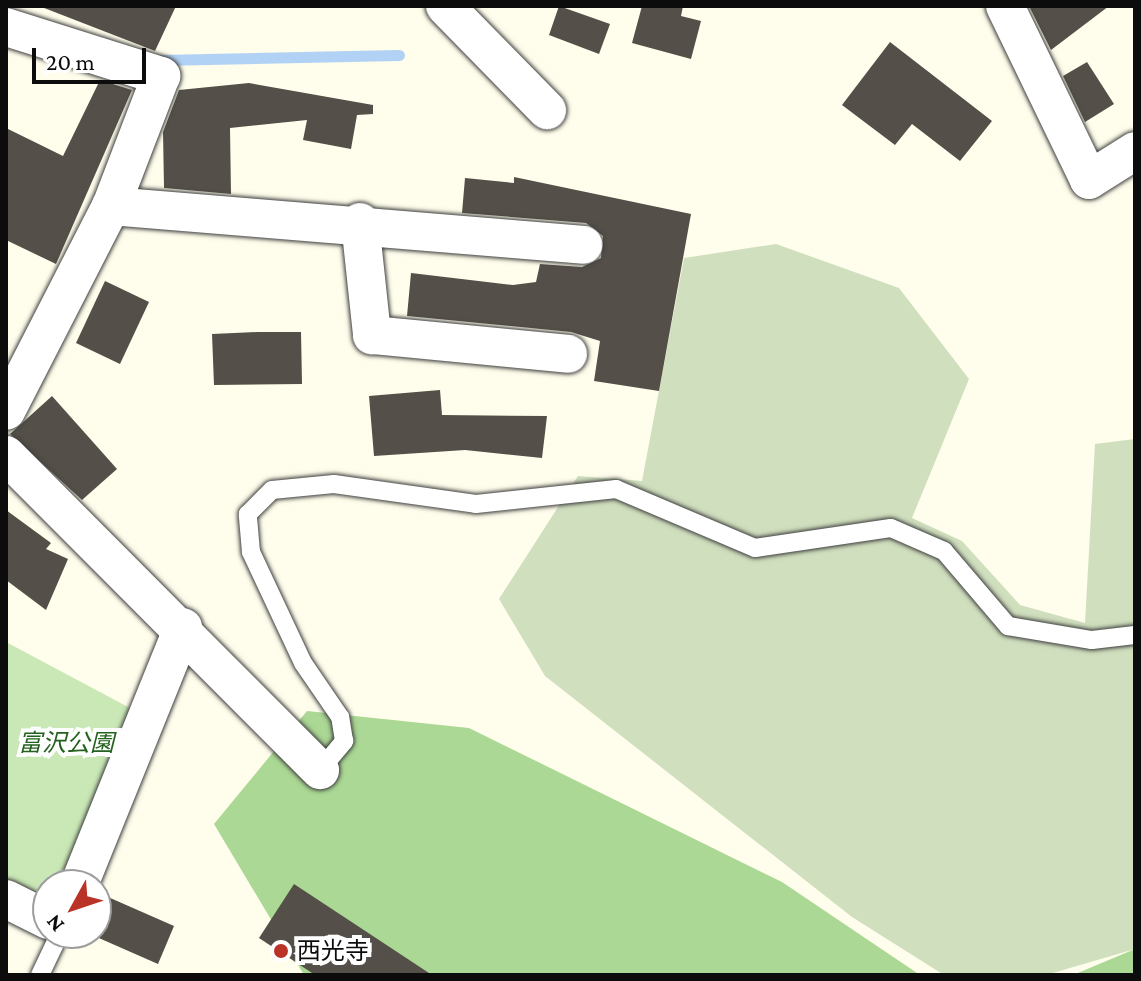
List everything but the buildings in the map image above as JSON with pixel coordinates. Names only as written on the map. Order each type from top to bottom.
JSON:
[{"type":"street","points":[[445,6],[547,110]]},
{"type":"street","points":[[1005,6],[1089,180],[1135,151]]},
{"type":"street","points":[[6,27],[161,76],[111,206],[6,411]]},
{"type":"street","points":[[111,206],[360,222],[583,245]]},
{"type":"street","points":[[360,222],[372,335],[568,354]]},
{"type":"street","points":[[6,455],[183,627],[320,770]]},
{"type":"street","points":[[85,869],[183,627]]},
{"type":"street","points":[[6,899],[32,912]]},
{"type":"lane","points":[[320,770],[344,741],[340,717],[303,663],[251,552],[248,514],[272,490],[334,484],[476,504],[616,489],[755,548],[891,528],[944,551],[1008,626],[1092,640],[1135,635]]},
{"type":"lane","points":[[40,975],[52,949]]},
{"type":"green space","points":[[776,244],[899,288],[969,379],[912,518],[962,541],[1020,605],[1085,623],[1095,444],[1135,439],[1135,949],[1046,975],[944,975],[852,917],[545,676],[499,599],[578,476],[642,481],[684,258]]},
{"type":"green space","name":"富沢公園","points":[[6,642],[143,715],[76,869],[32,869],[32,894],[6,881]]},
{"type":"green space","points":[[307,711],[469,728],[782,882],[920,975],[304,975],[214,824]]},
{"type":"green space","points":[[1135,949],[1135,975],[1073,975]]},
{"type":"waterway","points":[[160,60],[399,55]]},
{"type":"place","name":"西光寺","points":[[281,951]]}]
